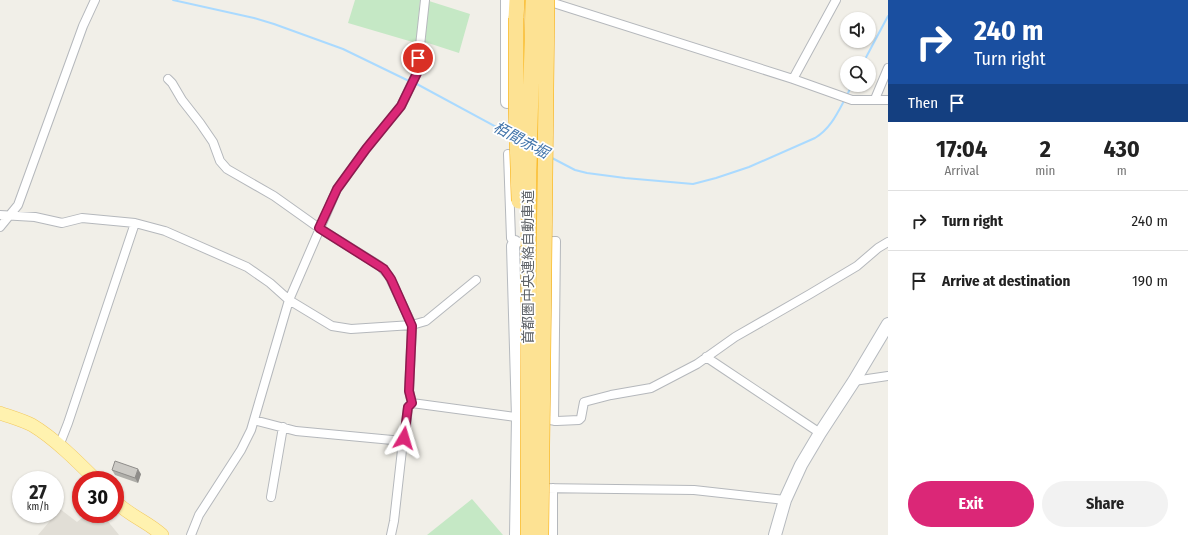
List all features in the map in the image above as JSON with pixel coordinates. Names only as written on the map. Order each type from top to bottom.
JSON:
[{"type":"highway","points":[[517,0],[515,60],[517,159],[528,310]]},
{"type":"highway","name":"首都圏中央連絡自動車道","points":[[528,535],[529,171],[533,0]]},
{"type":"highway","name":"首都圏中央連絡自動車道","points":[[541,535],[545,0]]},
{"type":"highway","points":[[544,137],[554,0]]},
{"type":"main road","points":[[0,414],[32,425],[59,446],[87,471]]},
{"type":"main road","points":[[124,509],[162,535]]},
{"type":"street","points":[[0,227],[18,205],[83,26],[95,0]]},
{"type":"street","points":[[191,535],[199,515],[241,450],[251,430],[289,300],[337,189],[362,154],[401,106],[410,90],[417,73],[425,0]]},
{"type":"street","points":[[507,0],[507,102]]},
{"type":"street","points":[[545,0],[793,79],[852,100],[888,100]]},
{"type":"street","points":[[793,79],[836,0]]},
{"type":"street","points":[[875,99],[888,68]]},
{"type":"street","points":[[168,79],[172,82],[182,100],[200,122],[213,142],[223,166],[227,170],[274,196],[319,228],[384,269],[391,279],[412,326],[409,391],[412,403]]},
{"type":"street","points":[[508,154],[511,238],[514,242],[556,241],[554,421]]},
{"type":"street","points":[[0,215],[35,217],[62,223],[82,218],[135,223],[165,231],[247,267],[270,283],[289,300],[332,326],[351,329],[412,326],[426,321],[476,280]]},
{"type":"street","points":[[59,446],[135,223]]},
{"type":"street","points":[[515,242],[513,246],[518,417],[516,535]]},
{"type":"street","points":[[412,403],[554,421],[579,420],[581,418],[584,402],[611,395],[651,388],[697,364],[735,336],[857,266],[878,248],[888,242]]},
{"type":"street","points":[[775,535],[785,500],[801,466],[888,324]]},
{"type":"street","points":[[706,357],[820,433]]},
{"type":"street","points":[[854,381],[888,376]]},
{"type":"street","points":[[391,535],[408,407],[412,403]]},
{"type":"street","points":[[254,420],[296,431],[403,441]]},
{"type":"street","points":[[271,497],[283,427]]},
{"type":"street","points":[[517,489],[553,488],[694,490],[785,500]]},
{"type":"street","points":[[553,488],[553,535]]},
{"type":"shaded area","points":[[64,512],[72,518],[72,523],[109,523],[119,535],[38,535],[48,523],[64,523]]},
{"type":"green space","points":[[355,0],[420,0],[416,43],[348,23]]},
{"type":"green space","points":[[429,1],[470,14],[459,53],[425,42]]},
{"type":"green space","points":[[472,499],[503,535],[427,535]]},
{"type":"building","points":[[115,461],[138,469],[135,478],[124,474],[124,471],[112,470]]},
{"type":"waterway","name":"栢間赤堀","points":[[173,0],[254,18],[274,24],[343,49],[411,82]]},
{"type":"waterway","name":"栢間赤堀","points":[[867,56],[888,16]]},
{"type":"waterway","name":"栢間赤堀","points":[[415,83],[511,135]]},
{"type":"waterway","name":"栢間赤堀","points":[[552,158],[575,170],[587,173],[693,184],[749,167],[815,138],[829,126],[845,99]]},
{"type":"route","points":[[404,438],[408,407],[412,403],[409,391],[412,326],[391,279],[384,269],[319,228],[337,189],[349,171],[401,106],[417,73],[418,58]]}]
